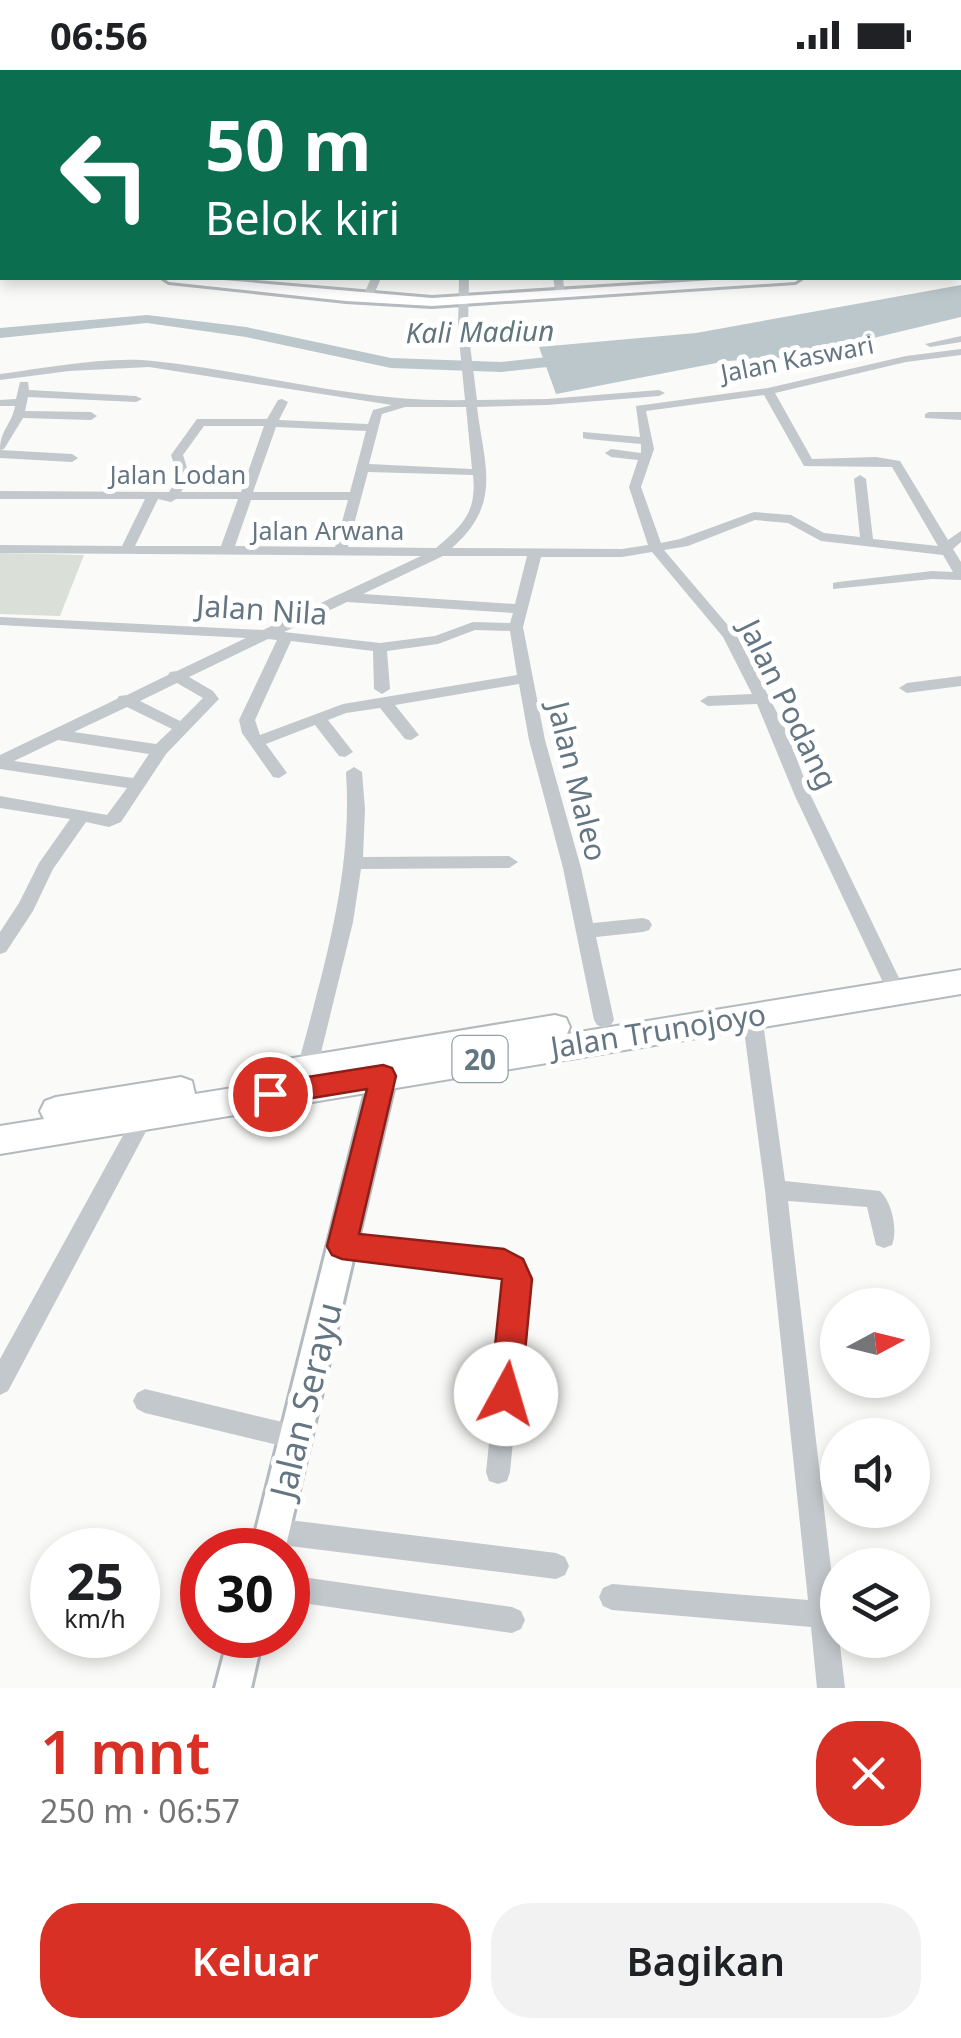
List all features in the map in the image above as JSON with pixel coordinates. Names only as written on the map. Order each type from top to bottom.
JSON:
[{"type":"highway","name":"Jalan Trunojoyo","points":[[0,1140],[144,1116],[269,1085],[307,1069],[961,965]]},
{"type":"highway","name":"Jalan Trunojoyo","points":[[0,1122],[269,1085],[383,1076],[961,982]]},
{"type":"main road","points":[[189,280],[368,299],[462,300],[742,280]]},
{"type":"main road","name":"Jalan Serayu","points":[[273,1528],[383,1076]]},
{"type":"main road","points":[[233,1688],[240,1658]]},
{"type":"street","points":[[368,299],[375,280]]},
{"type":"street","points":[[0,762],[124,699],[440,552],[466,529],[479,507],[464,336],[464,280]]},
{"type":"street","points":[[558,280],[560,295]]},
{"type":"street","points":[[729,386],[961,339]]},
{"type":"street","name":"Jalan Kaswari","points":[[640,406],[768,391],[906,359],[961,352]]},
{"type":"street","points":[[0,378],[114,364],[160,365],[342,397],[472,409],[804,383]]},
{"type":"street","points":[[2,441],[21,403],[26,374]]},
{"type":"street","points":[[768,391],[792,440],[820,463],[900,466],[961,575],[838,586]]},
{"type":"street","points":[[0,403],[131,399],[118,414]]},
{"type":"street","points":[[226,552],[282,402]]},
{"type":"street","points":[[21,403],[91,416]]},
{"type":"street","points":[[340,552],[380,410],[414,405]]},
{"type":"street","name":"Jalan Podang","points":[[640,406],[645,449],[634,487],[656,550],[730,636],[890,978]]},
{"type":"street","points":[[440,552],[469,513],[473,493],[472,409]]},
{"type":"street","points":[[929,416],[961,416]]},
{"type":"street","points":[[171,498],[184,477],[177,456],[201,422],[372,428]]},
{"type":"street","points":[[588,435],[645,449]]},
{"type":"street","points":[[611,453],[645,449]]},
{"type":"street","points":[[0,454],[72,458]]},
{"type":"street","points":[[364,468],[471,472]]},
{"type":"street","points":[[860,479],[867,543]]},
{"type":"street","name":"Jalan Lodan","points":[[0,495],[357,496]]},
{"type":"street","points":[[126,550],[152,498]]},
{"type":"street","name":"Jalan Arwana","points":[[0,549],[534,556],[656,550],[754,516],[791,518],[818,536],[944,550]]},
{"type":"street","points":[[944,550],[961,535]]},
{"type":"street","name":"Jalan Maleo","points":[[534,556],[516,627],[604,1020]]},
{"type":"street","points":[[341,597],[521,609]]},
{"type":"street","name":"Jalan Nila","points":[[0,621],[286,636],[380,647],[438,640],[473,626],[516,627]]},
{"type":"street","points":[[279,773],[247,720],[286,636]]},
{"type":"street","points":[[380,647],[383,695],[411,735]]},
{"type":"street","points":[[0,802],[113,819],[160,750],[211,698],[175,675]]},
{"type":"street","points":[[257,742],[383,695],[525,678]]},
{"type":"street","points":[[907,688],[961,681]]},
{"type":"street","points":[[708,702],[761,698]]},
{"type":"street","points":[[124,699],[182,728]]},
{"type":"street","points":[[318,718],[345,752]]},
{"type":"street","points":[[53,734],[160,750]]},
{"type":"street","points":[[0,762],[139,784]]},
{"type":"street","points":[[307,1069],[354,864],[359,826],[354,772]]},
{"type":"street","points":[[0,947],[46,867],[82,815]]},
{"type":"street","points":[[354,864],[509,862]]},
{"type":"street","points":[[585,931],[644,925]]},
{"type":"street","points":[[752,1016],[776,1190],[820,1605]]},
{"type":"street","points":[[0,1383],[144,1116]]},
{"type":"street","points":[[776,1190],[872,1198],[878,1203],[884,1238]]},
{"type":"street","points":[[342,1246],[504,1263],[513,1269],[518,1279],[498,1472]]},
{"type":"street","points":[[145,1400],[295,1436]]},
{"type":"street","points":[[310,1544],[556,1566]]},
{"type":"street","points":[[310,1591],[512,1620]]},
{"type":"street","points":[[612,1597],[820,1614]]},
{"type":"street","points":[[831,1658],[838,1687]]},
{"type":"shaded area","points":[[961,285],[961,317],[794,357],[727,361],[556,394],[539,347],[696,333]]},
{"type":"shaded area","points":[[0,553],[84,555],[60,616],[0,614]]},
{"type":"waterway","name":"Kali Madiun","points":[[0,333],[147,319],[246,332],[391,363],[501,367],[575,359]]},
{"type":"route","points":[[270,1094],[383,1076],[342,1246],[504,1263],[513,1269],[518,1279],[506,1394]]}]
